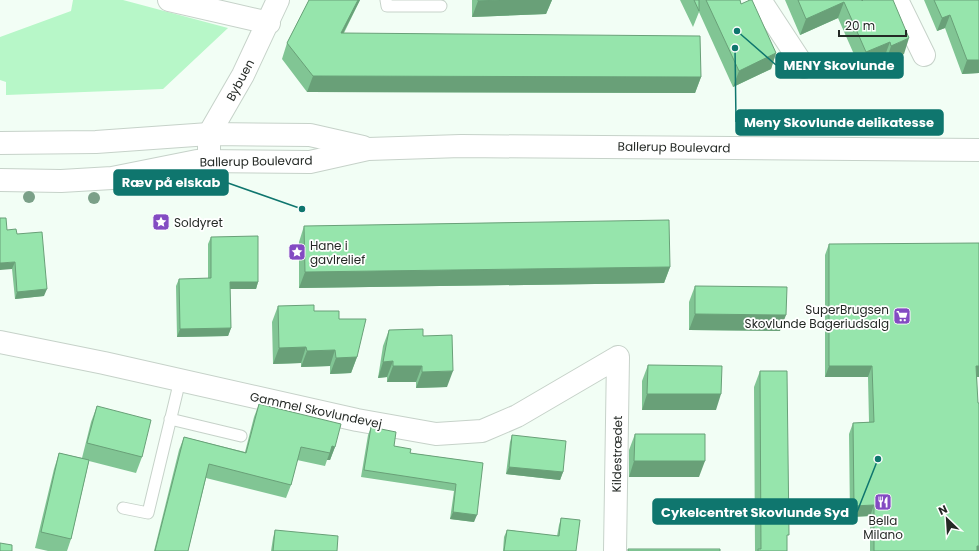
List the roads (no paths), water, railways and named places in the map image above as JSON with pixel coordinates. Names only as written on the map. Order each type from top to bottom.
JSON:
[{"type":"street","points":[[169,0],[269,23]]},
{"type":"street","name":"Bybuen","points":[[209,134],[230,100],[269,23],[278,0]]},
{"type":"street","points":[[760,0],[804,67]]},
{"type":"street","points":[[896,0],[924,55]]},
{"type":"street","points":[[209,134],[209,161]]},
{"type":"street","name":"Ballerup Boulevard","points":[[0,143],[96,142],[209,134],[310,135],[368,149]]},
{"type":"street","name":"Ballerup Boulevard","points":[[0,180],[61,181],[112,178],[182,163],[209,161],[310,162],[368,149],[504,145],[979,150]]},
{"type":"street","name":"Gammel Skovlundevej","points":[[0,342],[180,380],[357,420],[436,434],[482,431],[517,416],[618,357]]},
{"type":"street","name":"Kildestrædet","points":[[615,551],[618,357]]},
{"type":"lane","points":[[386,0],[387,6],[441,6]]},
{"type":"lane","points":[[122,508],[148,513],[180,380]]},
{"type":"lane","points":[[170,419],[241,436]]},
{"type":"place","name":"MENY Skovlunde","points":[[737,31]]},
{"type":"place","name":"Meny Skovlunde delikatesse","points":[[735,48]]},
{"type":"place","name":"Ræv på elskab","points":[[302,209]]},
{"type":"place","name":"Soldyret","points":[[161,222]]},
{"type":"place","name":"Hane i gavlrelief","points":[[297,252]]},
{"type":"place","name":"SuperBrugsen Skovlunde Bageriudsalg","points":[[902,316]]},
{"type":"place","name":"Cykelcentret Skovlunde Syd","points":[[878,459]]},
{"type":"place","name":"Bella Milano","points":[[883,502]]}]
